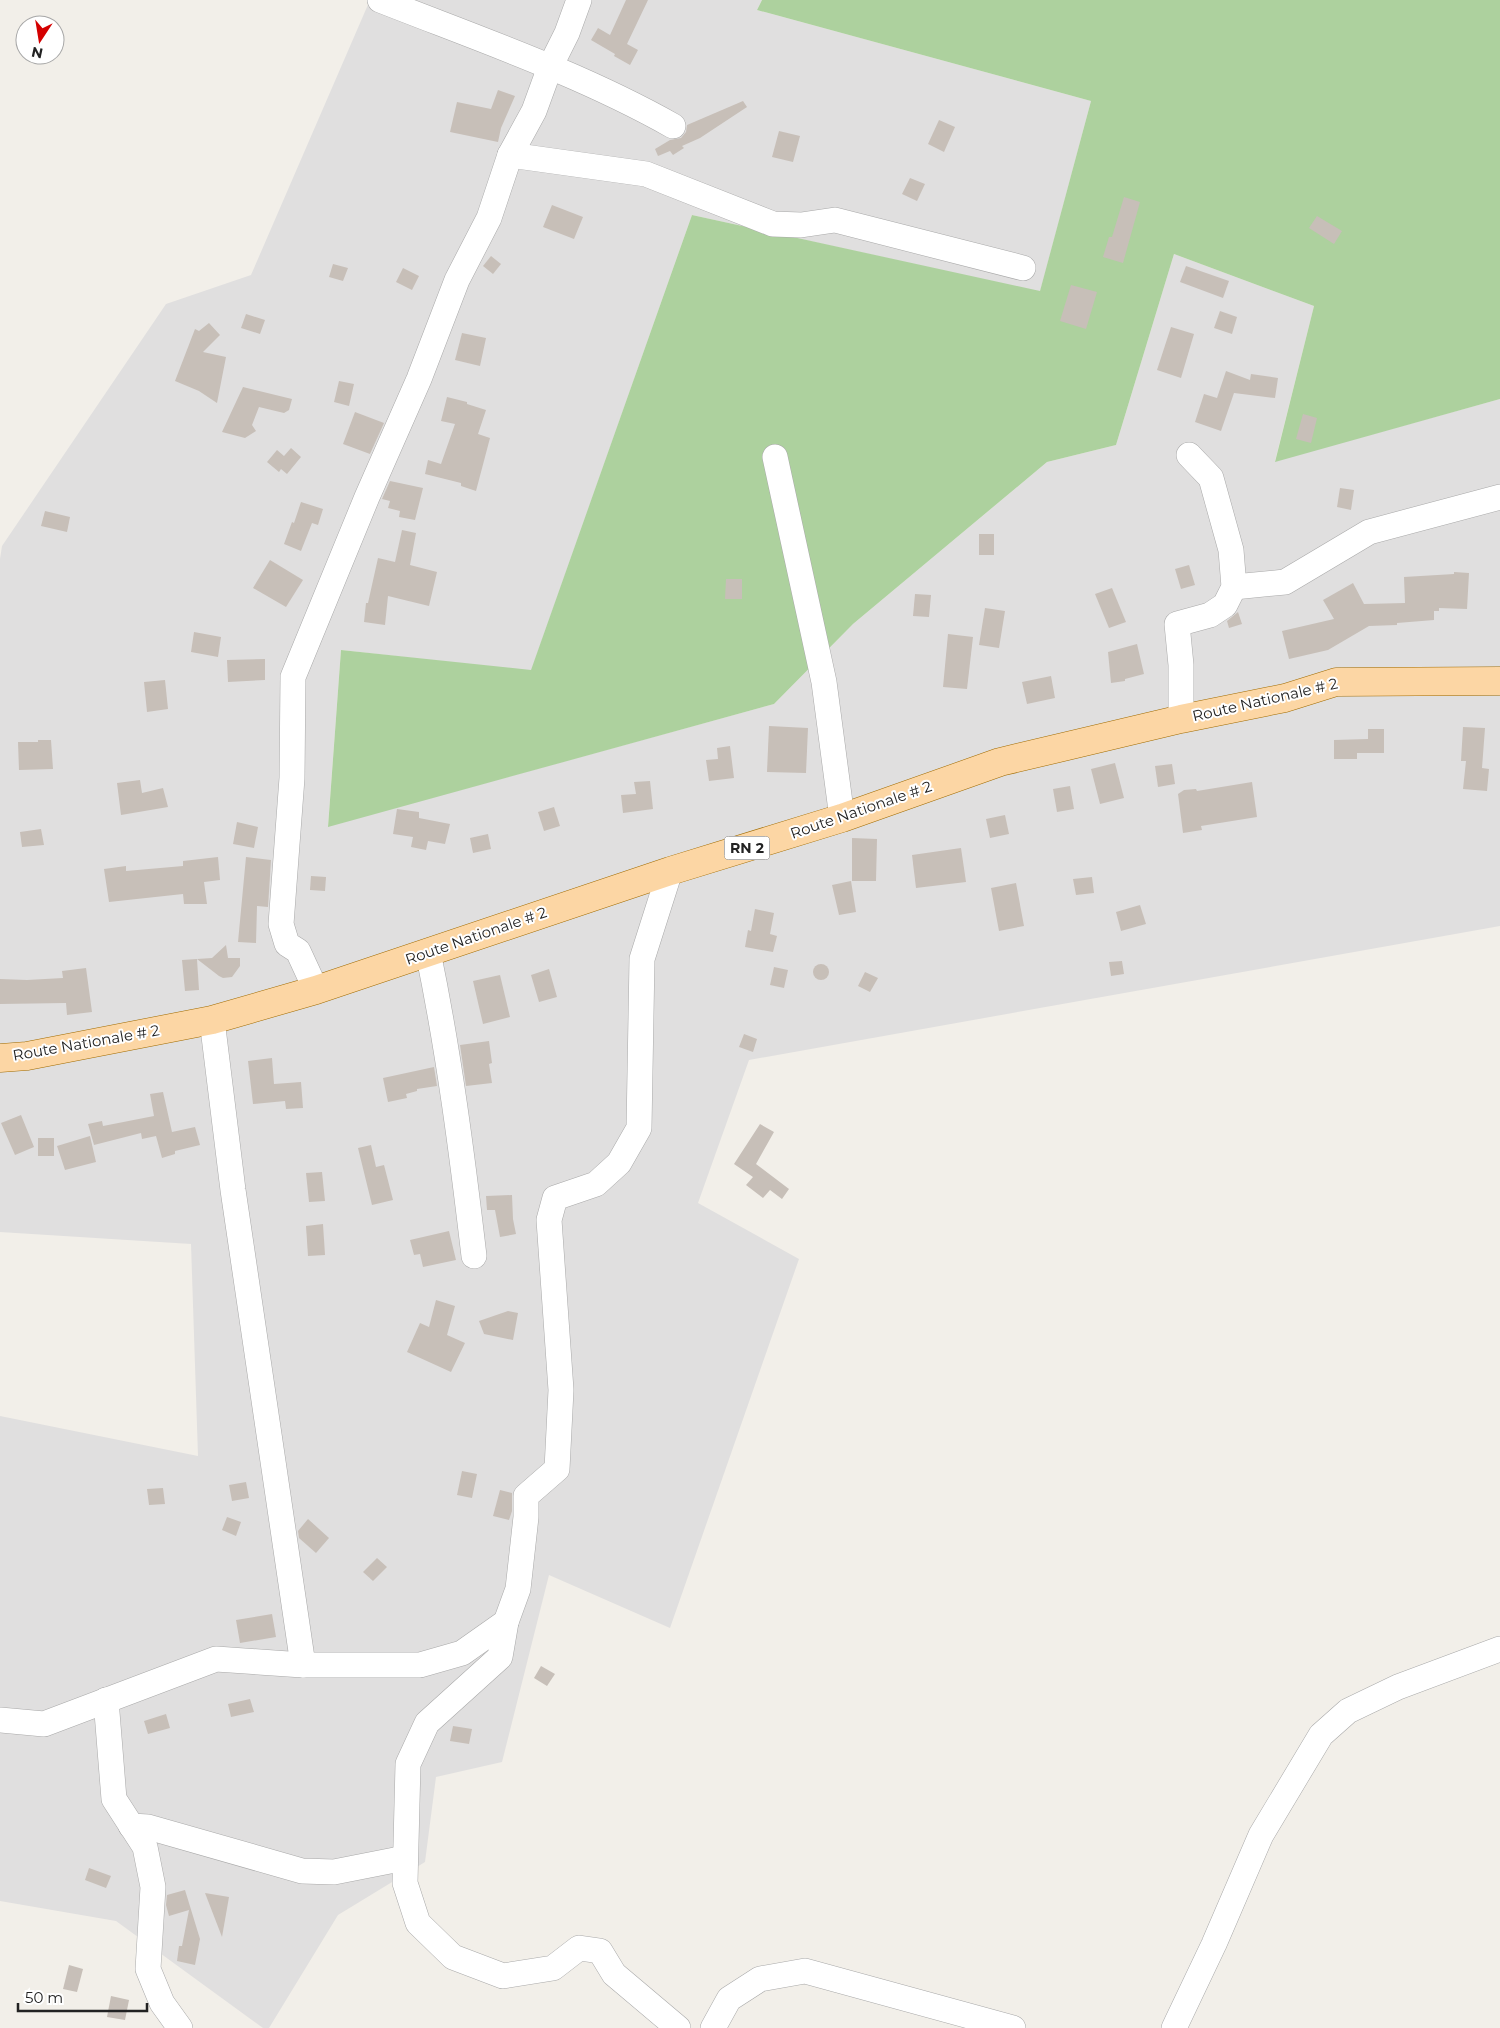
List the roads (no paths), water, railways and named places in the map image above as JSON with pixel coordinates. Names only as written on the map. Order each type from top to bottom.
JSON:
[{"type":"main road","name":"Route Nationale # 2","points":[[0,1058],[26,1056],[212,1020],[316,990],[670,871],[842,818],[1000,762],[1181,719],[1285,698],[1336,682],[1500,681]]},
{"type":"street","points":[[380,0],[550,67],[636,105],[673,126]]},
{"type":"street","points":[[316,990],[298,951],[287,944],[281,924],[292,778],[293,677],[367,497],[419,379],[457,280],[489,218],[510,155],[534,111],[550,67],[567,33],[579,0]]},
{"type":"street","points":[[510,155],[646,174],[773,224],[801,225],[835,220],[1023,268]]},
{"type":"street","points":[[1181,719],[1181,665],[1177,624],[1210,615],[1225,605],[1234,587],[1231,550],[1211,478],[1189,455]]},
{"type":"street","points":[[774,458],[824,682],[842,818]]},
{"type":"street","points":[[1234,587],[1285,582],[1369,532],[1500,497]]},
{"type":"street","points":[[670,871],[642,959],[639,1128],[619,1163],[596,1184],[555,1198],[549,1220],[561,1390],[557,1468],[526,1496],[526,1517],[518,1589],[506,1622],[500,1657],[427,1723],[408,1764],[405,1883],[418,1923],[452,1956],[503,1976],[553,1968],[579,1948],[600,1951],[614,1974],[678,2028]]},
{"type":"street","points":[[428,952],[442,1018],[456,1109],[474,1256]]},
{"type":"street","points":[[212,1020],[233,1190],[303,1665]]},
{"type":"street","points":[[0,1720],[44,1724],[216,1659],[303,1665],[420,1665],[462,1653],[506,1622]]},
{"type":"street","points":[[1174,2028],[1214,1944],[1261,1835],[1321,1735],[1348,1711],[1357,1706],[1398,1688],[1500,1649]]},
{"type":"street","points":[[106,1700],[114,1800],[145,1847],[153,1886],[148,1969],[162,2004],[180,2028]]},
{"type":"street","points":[[131,1826],[148,1827],[302,1871],[334,1872],[405,1858]]},
{"type":"street","points":[[713,2028],[729,1999],[760,1979],[805,1971],[1013,2028]]}]
